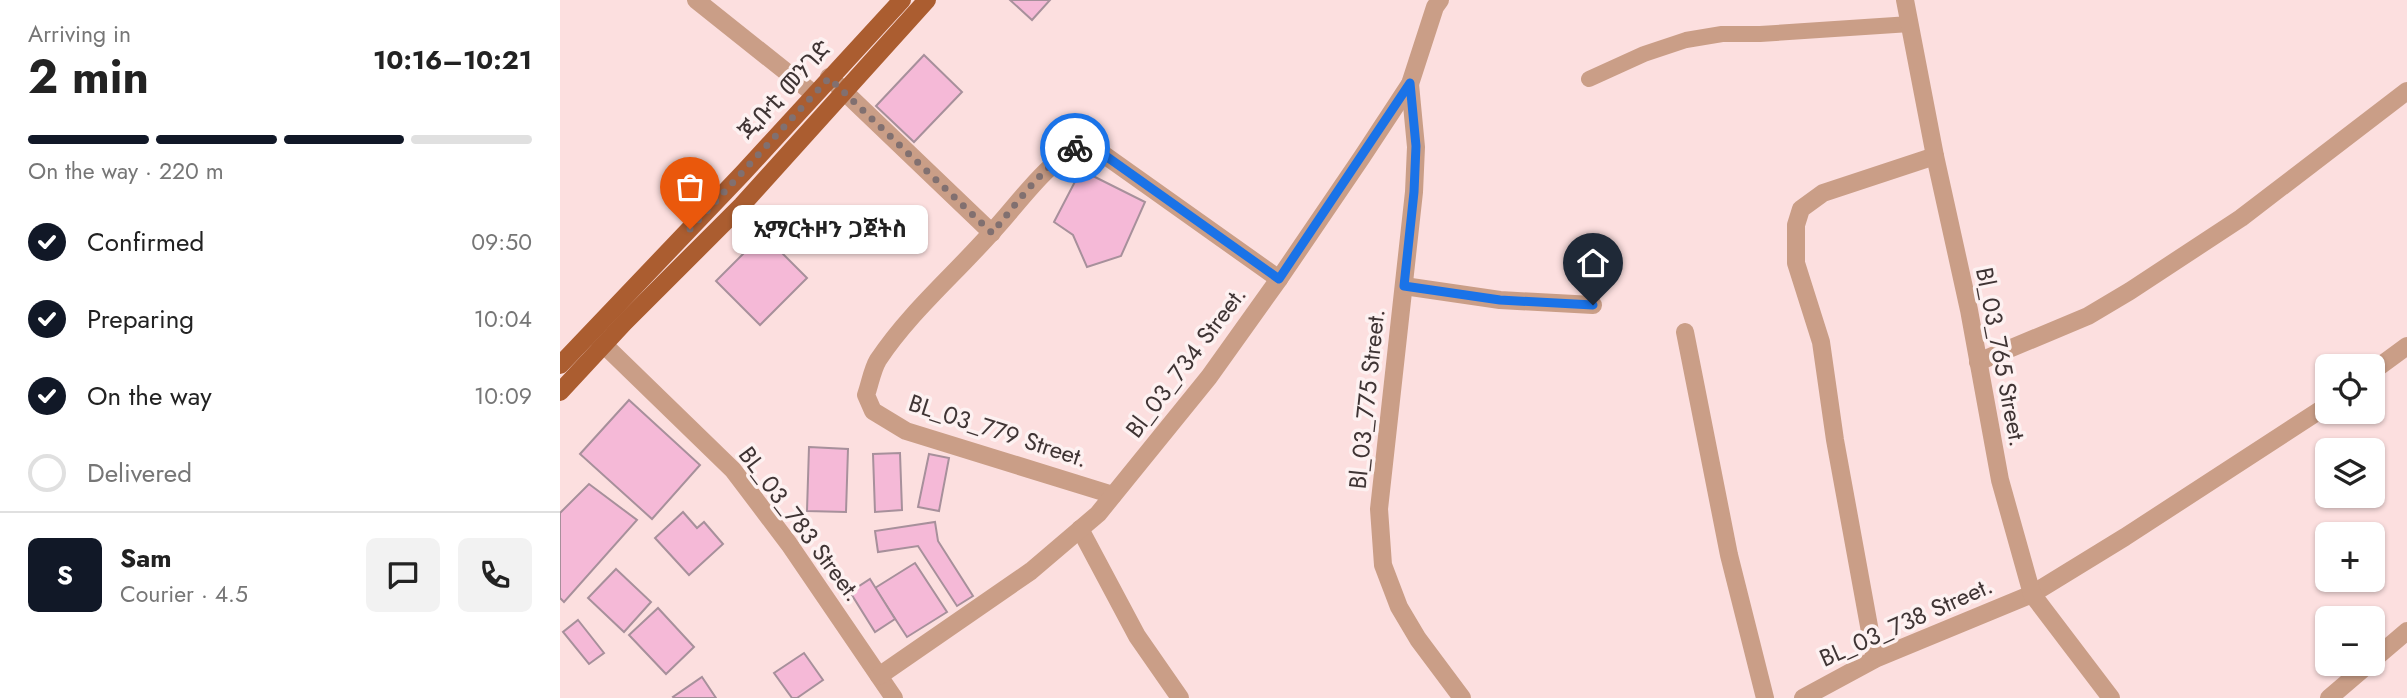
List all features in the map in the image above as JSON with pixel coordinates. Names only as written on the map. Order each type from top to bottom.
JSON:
[{"type":"main road","name":"ጂቡቲ መንገድ","points":[[560,365],[598,339],[743,173],[902,0]]},
{"type":"main road","points":[[560,392],[598,339],[742,205],[926,0]]},
{"type":"street","points":[[696,0],[814,94]]},
{"type":"street","name":"Bl_03_765 Street.","points":[[1905,0],[2000,480],[2032,594],[2111,698]]},
{"type":"street","name":"Bl_03_734 Street.","points":[[879,676],[1031,571],[1098,514],[1114,495],[1209,377],[1279,279],[1410,83],[1434,2]]},
{"type":"street","points":[[829,78],[992,233]]},
{"type":"street","name":"Bl_03_775 Street.","points":[[1410,83],[1416,146],[1414,192],[1379,509],[1383,565],[1406,618],[1462,698]]},
{"type":"street","points":[[1978,362],[2088,316],[2130,291],[2241,218],[2407,91]]},
{"type":"street","name":"BL_03_779 Street.","points":[[1114,495],[906,431],[873,411],[866,395],[876,363],[912,316],[992,233],[1029,188],[1065,153],[1083,143],[1103,154],[1279,279]]},
{"type":"street","points":[[1875,659],[1835,440],[1821,342],[1796,263],[1796,225],[1801,209],[1823,192],[1934,156]]},
{"type":"street","points":[[1404,286],[1500,300],[1593,305]]},
{"type":"street","points":[[1685,332],[1729,555],[1765,698]]},
{"type":"street","name":"BL_03_783 Street.","points":[[598,339],[733,470],[789,544],[894,698]]},
{"type":"street","points":[[2385,363],[2407,346]]},
{"type":"street","name":"BL_03_738 Street.","points":[[1802,698],[1875,659],[2032,594],[2126,537],[2315,413]]},
{"type":"street","points":[[1080,529],[1137,636],[1180,698]]},
{"type":"street","points":[[2385,650],[2407,631]]},
{"type":"street","points":[[2329,698],[2355,676]]},
{"type":"lane","points":[[1589,79],[1644,54],[1686,40],[1722,34],[1910,24]]},
{"type":"building","points":[[1010,0],[1050,0],[1032,20]]},
{"type":"building","points":[[924,55],[962,92],[914,142],[876,106]]},
{"type":"building","points":[[1081,170],[1145,202],[1121,256],[1087,267],[1073,235],[1054,222]]},
{"type":"building","points":[[763,234],[807,278],[760,325],[716,281]]},
{"type":"building","points":[[629,400],[700,465],[652,519],[580,454]]},
{"type":"building","points":[[809,447],[848,449],[846,512],[807,511]]},
{"type":"building","points":[[900,453],[902,510],[875,512],[873,454]]},
{"type":"building","points":[[929,454],[949,458],[939,511],[918,507]]},
{"type":"building","points":[[589,484],[637,520],[564,602],[560,598],[560,513]]},
{"type":"building","points":[[683,512],[697,528],[704,522],[723,544],[689,575],[655,538]]},
{"type":"building","points":[[935,522],[938,541],[973,596],[957,606],[918,546],[878,552],[875,531]]},
{"type":"building","points":[[915,563],[947,612],[907,637],[875,588]]},
{"type":"building","points":[[616,569],[651,602],[624,632],[588,598]]},
{"type":"building","points":[[870,579],[895,619],[875,632],[850,592]]},
{"type":"building","points":[[658,608],[694,647],[666,674],[629,635]]},
{"type":"building","points":[[578,620],[604,653],[589,664],[563,632]]},
{"type":"building","points":[[804,653],[823,680],[797,698],[792,698],[774,673]]},
{"type":"building","points":[[702,677],[716,698],[673,697]]},
{"type":"way so far","points":[[690,229],[829,78],[992,233],[1029,188],[1065,153],[1075,148]]},
{"type":"place","name":"ኢማርትዞን ጋጀትስ","points":[[690,229]]},
{"type":"route","points":[[1075,148],[1083,143],[1103,154],[1279,279],[1410,83],[1416,146],[1404,286],[1500,300],[1593,305]]}]
